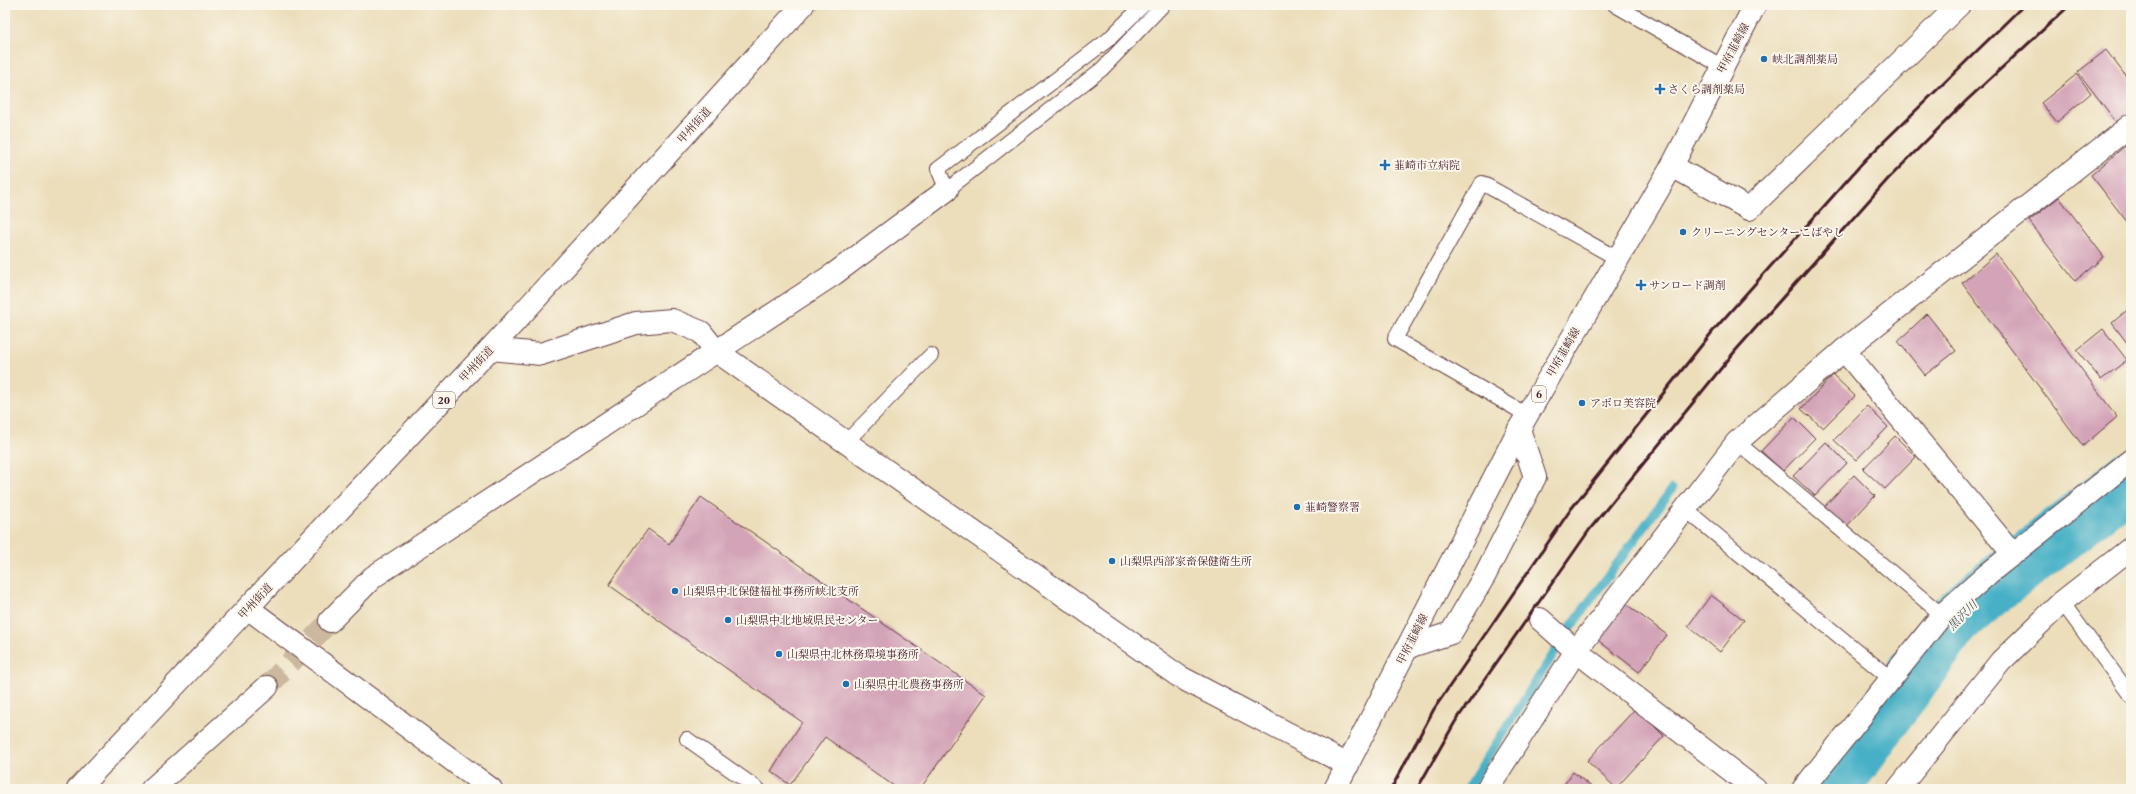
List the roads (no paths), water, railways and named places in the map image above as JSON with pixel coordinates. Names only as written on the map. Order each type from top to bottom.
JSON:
[{"type":"main road","name":"甲州街道","points":[[78,789],[490,350],[803,5]]},
{"type":"main road","name":"甲府韮崎線","points":[[1335,789],[1523,422],[1672,166],[1755,5]]},
{"type":"main road","points":[[1672,166],[1749,209],[1959,5]]},
{"type":"main road","points":[[1487,789],[1576,651],[1737,442],[1844,350],[2131,125]]},
{"type":"main road","points":[[330,621],[373,577],[834,274],[947,190]]},
{"type":"main road","points":[[490,350],[542,354],[636,323],[672,320],[701,332],[716,351],[1180,678],[1348,765]]},
{"type":"main road","points":[[1844,350],[2013,554]]},
{"type":"main road","points":[[1408,647],[1451,633],[1492,580],[1534,477],[1523,422]]},
{"type":"main road","points":[[1802,789],[1942,615],[2013,554],[2131,460]]},
{"type":"main road","points":[[1898,789],[2001,661],[2062,602],[2131,548]]},
{"type":"main road","points":[[249,608],[492,789]]},
{"type":"main road","points":[[1540,619],[1576,651],[1755,789]]},
{"type":"main road","points":[[152,789],[267,688]]},
{"type":"lane","points":[[1143,5],[1109,39],[938,169],[947,190],[1102,69],[1163,5]]},
{"type":"lane","points":[[1615,5],[1723,67]]},
{"type":"lane","points":[[1523,422],[1395,338],[1482,183],[1618,259]]},
{"type":"lane","points":[[846,442],[931,355]]},
{"type":"lane","points":[[1737,442],[1942,615]]},
{"type":"lane","points":[[1685,509],[1891,679]]},
{"type":"lane","points":[[2062,602],[2131,696]]},
{"type":"lane","points":[[687,739],[758,789]]},
{"type":"waterway","name":"黒沢川","points":[[1831,789],[1953,621],[1985,593],[2131,479]]},
{"type":"waterway","points":[[1467,789],[1572,625],[1672,489]]},
{"type":"tunnel","points":[[267,687],[330,621]]},
{"type":"railway","points":[[1391,789],[1434,709],[1571,509],[1713,331],[1866,159],[2024,5]]},
{"type":"railway","points":[[1417,789],[1455,722],[1590,529],[1736,350],[1888,179],[1967,100],[2070,5]]},
{"type":"place","name":"峡北調剤薬局","points":[[1764,59]]},
{"type":"place","name":"さくら調剤薬局","points":[[1660,89]]},
{"type":"place","name":"韮崎市立病院","points":[[1385,165]]},
{"type":"place","name":"クリーニングセンターこばやし","points":[[1683,232]]},
{"type":"place","name":"サンロード調剤","points":[[1641,285]]},
{"type":"place","name":"アポロ美容院","points":[[1582,403]]},
{"type":"place","name":"韮崎警察署","points":[[1297,507]]},
{"type":"place","name":"山梨県西部家畜保健衛生所","points":[[1112,561]]},
{"type":"place","name":"山梨県中北保健福祉事務所峡北支所","points":[[675,591]]},
{"type":"place","name":"山梨県中北地域県民センター","points":[[728,620]]},
{"type":"place","name":"山梨県中北林務環境事務所","points":[[779,654]]},
{"type":"place","name":"山梨県中北農務事務所","points":[[846,684]]}]
